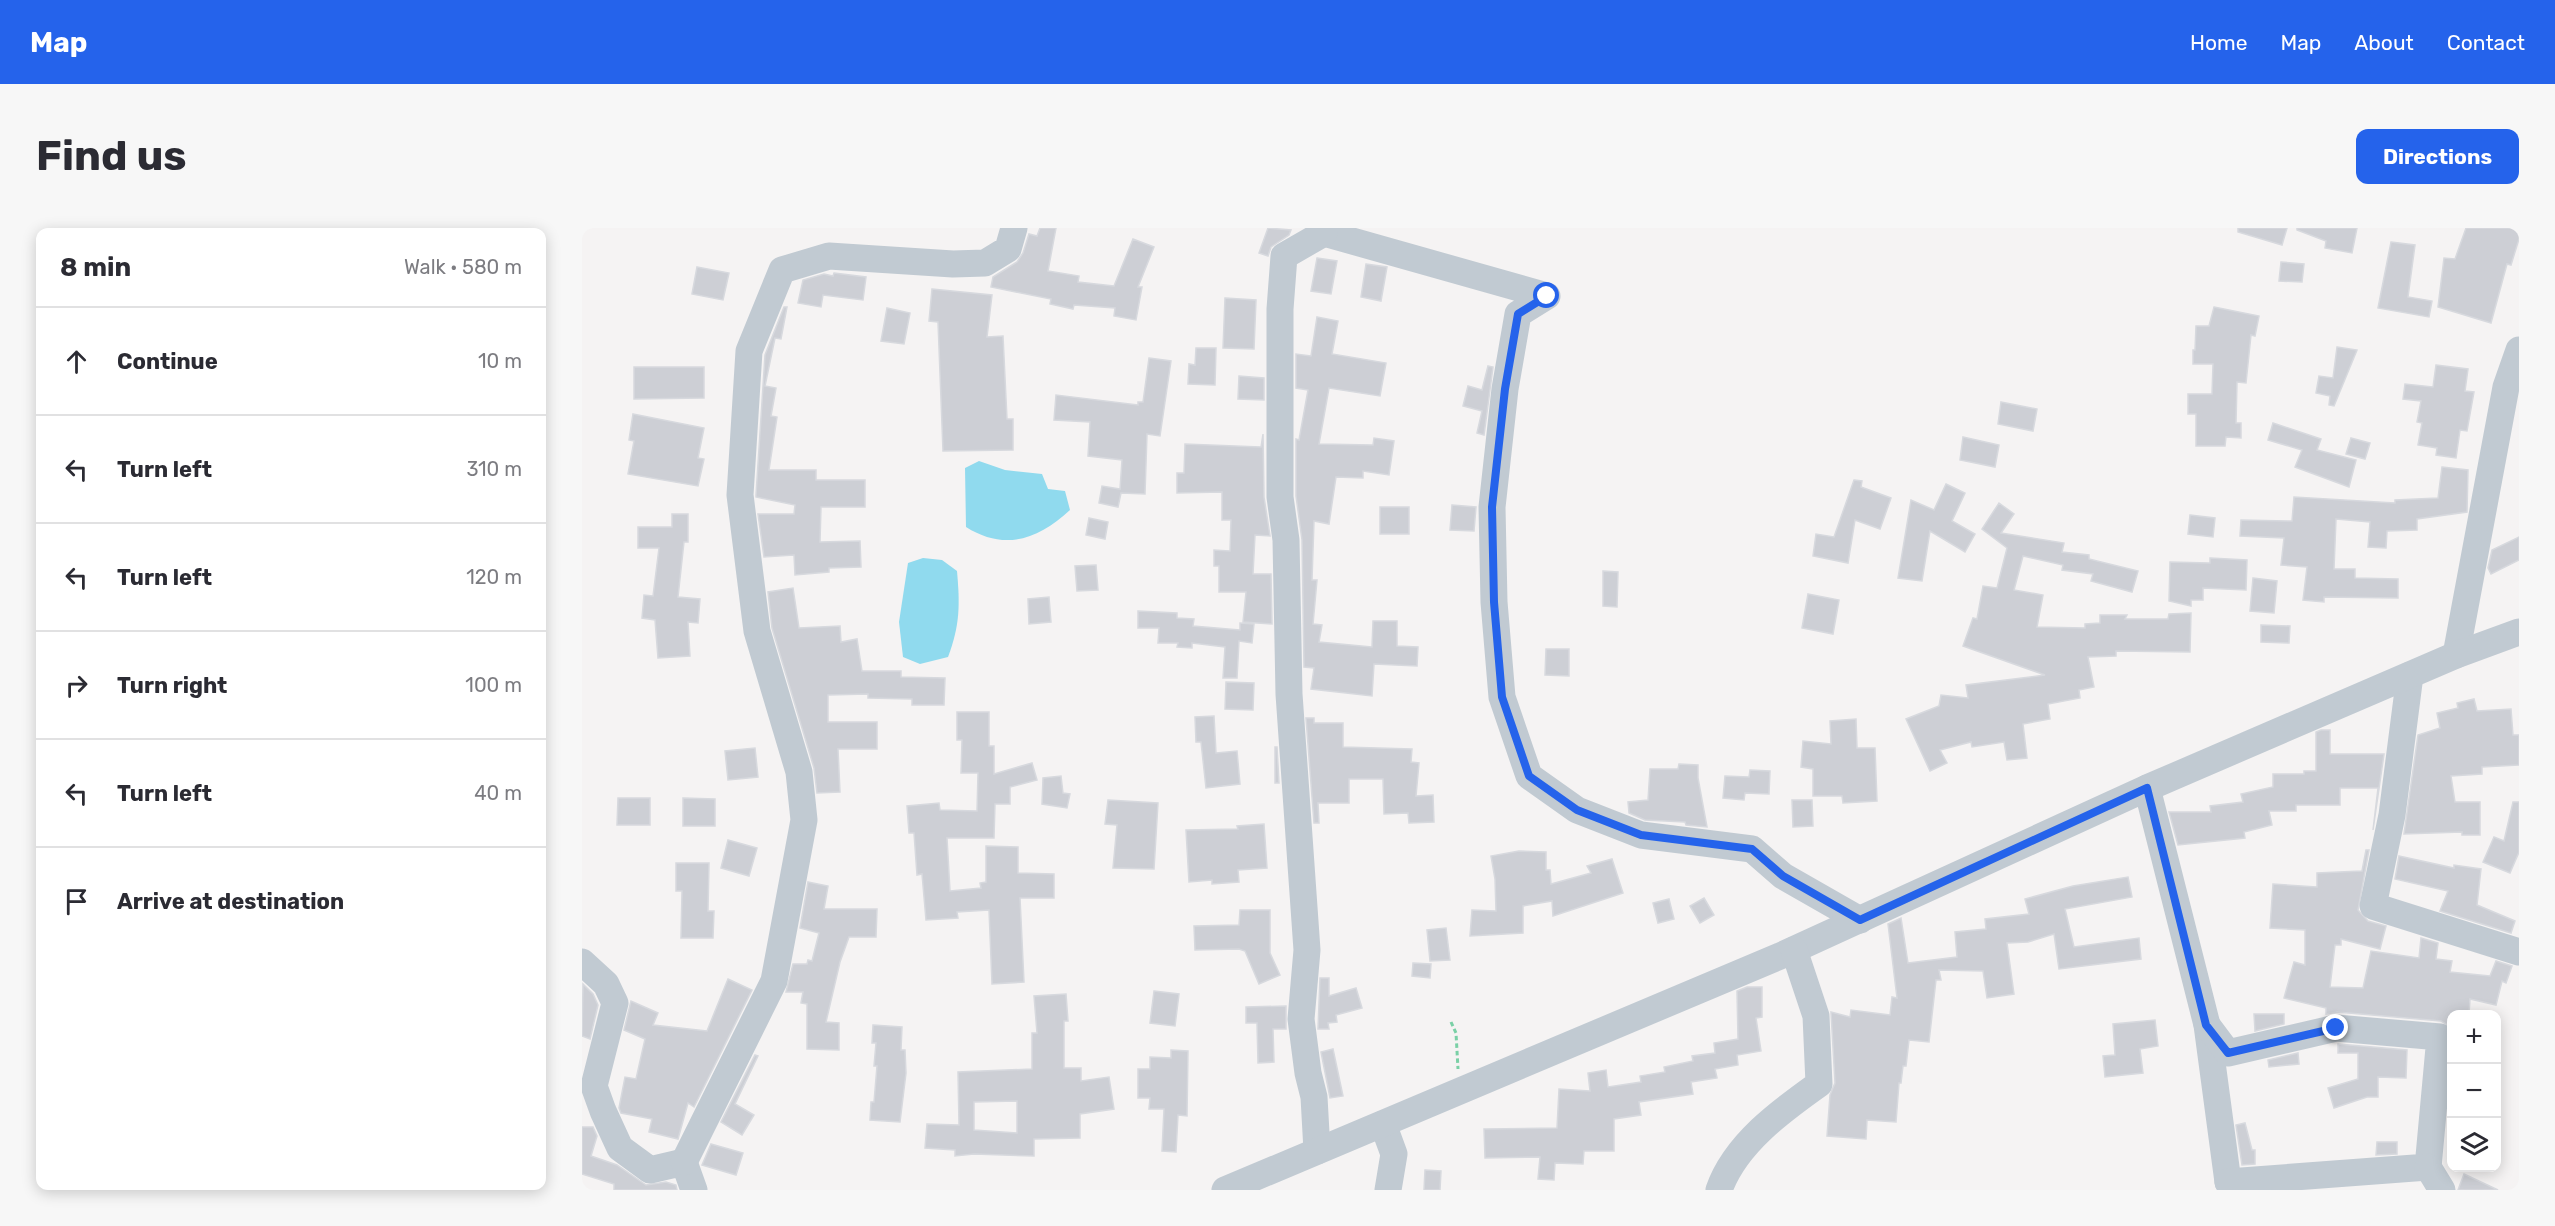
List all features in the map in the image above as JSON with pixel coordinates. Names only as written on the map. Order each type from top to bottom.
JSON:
[{"type":"street","points":[[694,1190],[684,1162],[774,981],[804,820],[800,772],[757,631],[740,495],[749,351],[782,270],[829,256],[952,264],[985,263],[1008,249],[1014,228]]},
{"type":"street","points":[[1317,1152],[1314,1097],[1300,1019],[1307,950],[1294,790],[1289,694],[1286,540],[1280,497],[1280,309],[1284,256],[1324,231],[1547,296],[1518,314],[1505,389],[1492,507],[1494,602],[1502,697],[1529,776],[1577,810],[1641,835],[1752,849],[1783,876],[1860,920]]},
{"type":"street","points":[[2456,655],[2506,387],[2519,351]]},
{"type":"street","points":[[1225,1190],[1794,950],[2147,788],[2456,655],[2519,632]]},
{"type":"street","points":[[2410,675],[2392,815],[2373,906],[2519,952]]},
{"type":"street","points":[[2147,788],[2206,1025],[2230,1186],[2428,1167]]},
{"type":"street","points":[[1719,1190],[1725,1171],[1775,1116],[1819,1084],[1816,1016],[1794,950]]},
{"type":"street","points":[[582,962],[606,984],[615,1003],[594,1086],[592,1109],[620,1148],[650,1170],[684,1162]]},
{"type":"street","points":[[2206,1025],[2228,1053],[2336,1028],[2440,1037],[2428,1167],[2442,1190]]},
{"type":"street","points":[[1383,1124],[1394,1154],[1388,1190]]},
{"type":"path","points":[[1451,1022],[1456,1033],[1459,1092]]},
{"type":"water","points":[[979,461],[1005,470],[1042,474],[1048,489],[1065,491],[1070,510],[1046,529],[1020,539],[994,539],[966,527],[965,468]]},
{"type":"water","points":[[923,558],[942,560],[957,571],[959,605],[955,635],[948,657],[920,664],[903,657],[899,622],[908,563]]},
{"type":"building","points":[[1040,228],[1056,228],[1048,271],[1079,276],[1078,282],[1114,286],[1133,239],[1154,247],[1138,287],[1142,287],[1136,320],[1114,316],[1115,308],[1074,305],[1073,309],[1050,304],[1051,299],[991,287],[993,277],[1017,262],[1023,253],[1029,234],[1037,236]]},
{"type":"building","points":[[1268,228],[1291,230],[1289,235],[1271,247],[1268,256],[1259,253]]},
{"type":"building","points":[[2238,228],[2287,228],[2282,245],[2238,232]]},
{"type":"building","points":[[2297,228],[2357,228],[2352,253],[2325,248],[2326,241],[2297,230]]},
{"type":"building","points":[[2466,228],[2519,228],[2519,239],[2511,265],[2507,264],[2491,323],[2438,307],[2444,258],[2455,259]]},
{"type":"building","points":[[2391,242],[2415,245],[2408,297],[2432,301],[2429,317],[2378,308]]},
{"type":"building","points":[[1317,258],[1337,261],[1331,294],[1311,291]]},
{"type":"building","points":[[2281,262],[2304,264],[2302,282],[2279,281]]},
{"type":"building","points":[[1366,264],[1387,267],[1381,301],[1361,297]]},
{"type":"building","points":[[697,267],[729,273],[723,300],[692,294]]},
{"type":"building","points":[[834,273],[866,277],[863,300],[823,295],[821,307],[798,303],[803,280],[824,274],[833,276]]},
{"type":"building","points":[[932,289],[992,295],[987,337],[1003,336],[1007,419],[1013,419],[1013,450],[943,451],[938,322],[929,321]]},
{"type":"building","points":[[1225,298],[1256,300],[1254,349],[1223,348]]},
{"type":"building","points":[[784,307],[787,307],[781,339],[775,338],[765,386],[776,388],[771,416],[777,417],[769,470],[816,470],[816,480],[865,480],[865,507],[821,507],[820,542],[860,541],[861,567],[829,568],[829,572],[795,575],[794,555],[764,557],[758,514],[794,514],[795,505],[756,497],[765,355]]},
{"type":"building","points":[[2214,307],[2259,316],[2255,336],[2251,335],[2246,383],[2237,382],[2236,423],[2241,423],[2241,438],[2226,437],[2225,446],[2196,446],[2196,414],[2188,414],[2188,394],[2212,394],[2213,364],[2193,364],[2196,326],[2209,326]]},
{"type":"building","points":[[887,308],[910,313],[904,344],[881,341]]},
{"type":"building","points":[[1317,317],[1338,321],[1332,354],[1386,363],[1380,396],[1329,388],[1319,444],[1373,445],[1374,438],[1394,441],[1389,475],[1363,471],[1363,478],[1336,477],[1329,524],[1314,521],[1312,580],[1317,580],[1313,624],[1322,625],[1319,642],[1372,647],[1373,621],[1397,621],[1397,646],[1418,647],[1417,666],[1374,664],[1372,696],[1311,689],[1314,668],[1304,667],[1302,540],[1296,496],[1296,439],[1299,440],[1308,390],[1296,388],[1296,354],[1311,356]]},
{"type":"building","points":[[2337,347],[2357,350],[2334,406],[2329,405],[2330,396],[2316,393],[2319,376],[2333,378]]},
{"type":"building","points":[[1196,348],[1216,348],[1215,385],[1188,384],[1189,364],[1195,365]]},
{"type":"building","points":[[1149,358],[1171,361],[1160,436],[1147,434],[1145,494],[1121,493],[1118,507],[1099,503],[1102,486],[1120,489],[1122,460],[1088,456],[1090,422],[1054,420],[1056,395],[1138,405],[1138,402],[1143,402]]},
{"type":"building","points":[[2436,365],[2468,369],[2465,391],[2474,392],[2467,431],[2460,430],[2456,458],[2436,455],[2437,448],[2418,445],[2422,423],[2417,422],[2421,401],[2403,399],[2405,384],[2433,387]]},
{"type":"building","points":[[1488,366],[1493,367],[1484,435],[1477,433],[1482,411],[1463,406],[1468,386],[1482,390]]},
{"type":"building","points":[[634,367],[704,367],[704,398],[634,399]]},
{"type":"building","points":[[1239,376],[1264,378],[1264,400],[1238,399]]},
{"type":"building","points":[[2001,402],[2037,409],[2033,431],[1998,424]]},
{"type":"building","points":[[633,414],[704,428],[698,458],[704,459],[698,486],[628,474],[634,441],[629,440]]},
{"type":"building","points":[[2273,423],[2321,439],[2317,450],[2356,460],[2349,487],[2295,467],[2302,450],[2268,440]]},
{"type":"building","points":[[1263,434],[1264,497],[1270,536],[1255,535],[1253,574],[1271,574],[1272,624],[1243,622],[1246,592],[1219,592],[1219,566],[1214,566],[1214,550],[1230,551],[1231,520],[1222,520],[1222,492],[1177,493],[1177,473],[1184,473],[1185,444],[1261,447]]},
{"type":"building","points":[[1963,437],[1999,445],[1995,467],[1960,460]]},
{"type":"building","points":[[2351,438],[2370,443],[2365,459],[2346,454]]},
{"type":"building","points":[[2442,467],[2468,470],[2467,512],[2417,519],[2417,530],[2387,531],[2386,548],[2368,547],[2370,522],[2336,519],[2334,569],[2355,569],[2355,578],[2398,579],[2398,598],[2324,597],[2324,602],[2303,600],[2307,567],[2281,565],[2284,538],[2240,536],[2241,520],[2292,521],[2294,497],[2395,503],[2395,500],[2438,498]]},
{"type":"building","points":[[1854,480],[1862,481],[1861,487],[1891,498],[1880,529],[1855,520],[1848,563],[1813,556],[1816,534],[1834,537]]},
{"type":"building","points":[[1946,484],[1965,493],[1952,521],[1975,534],[1965,552],[1930,531],[1922,581],[1898,578],[1911,500],[1934,510]]},
{"type":"building","points":[[1999,503],[2014,514],[2001,533],[2064,543],[2062,552],[2089,555],[2089,559],[2138,571],[2132,592],[2091,581],[2093,574],[2062,570],[2063,565],[2023,556],[2014,590],[2043,595],[2037,627],[2085,628],[2085,624],[2100,623],[2100,615],[2127,615],[2125,619],[2168,619],[2169,614],[2191,613],[2190,652],[2116,651],[2116,656],[2088,657],[2094,687],[2079,690],[2080,698],[2048,704],[2050,719],[2023,724],[2027,758],[2007,760],[2004,742],[1972,747],[1971,742],[1940,750],[1947,763],[1930,771],[1906,719],[1939,706],[1941,695],[1968,698],[1966,685],[2045,675],[1963,646],[1973,618],[1977,619],[1983,586],[1997,588],[2007,548],[1982,529]]},
{"type":"building","points":[[1452,505],[1476,507],[1474,531],[1450,530]]},
{"type":"building","points":[[1380,507],[1409,507],[1409,534],[1380,534]]},
{"type":"building","points":[[672,514],[688,514],[688,542],[684,542],[678,597],[700,599],[698,623],[688,622],[690,656],[658,658],[655,620],[642,618],[644,595],[653,596],[659,548],[638,548],[638,527],[672,527]]},
{"type":"building","points":[[2190,515],[2215,518],[2213,537],[2188,534]]},
{"type":"building","points":[[1089,518],[1108,522],[1105,539],[1086,535]]},
{"type":"building","points":[[2519,537],[2519,560],[2491,574],[2488,568],[2492,550]]},
{"type":"building","points":[[2210,558],[2247,560],[2246,590],[2203,588],[2203,600],[2191,600],[2191,606],[2169,601],[2170,562],[2210,563]]},
{"type":"building","points":[[1096,565],[1098,590],[1077,591],[1075,566]]},
{"type":"building","points":[[1603,571],[1618,572],[1617,607],[1603,606]]},
{"type":"building","points":[[2253,578],[2277,581],[2274,613],[2250,611]]},
{"type":"building","points":[[793,588],[799,628],[840,626],[841,642],[857,639],[862,671],[901,671],[901,677],[945,678],[944,705],[912,705],[912,699],[868,698],[868,694],[828,695],[828,722],[877,722],[877,749],[838,749],[840,792],[817,793],[814,768],[772,628],[768,592]]},
{"type":"building","points":[[1808,594],[1839,600],[1833,634],[1802,628]]},
{"type":"building","points":[[1049,597],[1051,622],[1029,624],[1028,599]]},
{"type":"building","points":[[1138,611],[1177,613],[1177,618],[1194,619],[1193,626],[1240,630],[1240,623],[1254,624],[1252,643],[1239,641],[1237,678],[1223,678],[1225,647],[1192,643],[1192,648],[1177,647],[1178,643],[1158,643],[1159,628],[1138,628]]},
{"type":"building","points":[[2261,625],[2290,626],[2289,643],[2261,642]]},
{"type":"building","points":[[1546,649],[1569,649],[1569,676],[1545,675]]},
{"type":"building","points":[[1226,682],[1254,683],[1253,710],[1225,709]]},
{"type":"building","points":[[2474,699],[2477,711],[2511,709],[2513,735],[2519,735],[2519,765],[2482,767],[2482,774],[2451,776],[2455,802],[2480,802],[2480,835],[2462,835],[2462,832],[2404,834],[2418,735],[2440,728],[2437,713],[2458,708],[2457,703]]},
{"type":"building","points":[[957,712],[989,712],[989,746],[994,746],[994,774],[1032,763],[1037,780],[1010,787],[1010,804],[995,804],[994,838],[947,838],[950,891],[981,888],[980,883],[986,882],[986,846],[1018,847],[1018,873],[1054,874],[1054,898],[1020,898],[1024,982],[992,984],[989,910],[957,912],[958,918],[926,920],[922,874],[917,875],[914,833],[909,833],[907,806],[939,803],[940,810],[977,811],[978,773],[961,773],[962,740],[957,740]]},
{"type":"building","points":[[1214,716],[1216,753],[1237,751],[1240,784],[1206,788],[1201,742],[1196,742],[1195,717]]},
{"type":"building","points":[[1306,718],[1314,718],[1314,723],[1343,723],[1343,747],[1412,749],[1411,762],[1419,763],[1416,796],[1433,795],[1434,822],[1409,823],[1408,813],[1384,814],[1383,779],[1349,779],[1349,803],[1318,803],[1319,823],[1314,823]]},
{"type":"building","points":[[1856,719],[1857,748],[1875,748],[1877,801],[1843,803],[1842,796],[1813,796],[1813,769],[1801,767],[1803,741],[1831,744],[1830,721]]},
{"type":"building","points":[[2330,730],[2330,754],[2384,754],[2373,830],[2378,788],[2340,788],[2340,805],[2296,805],[2296,811],[2269,811],[2272,825],[2244,832],[2245,838],[2178,845],[2169,812],[2211,812],[2210,806],[2243,802],[2241,794],[2273,787],[2273,774],[2304,774],[2304,771],[2316,771],[2316,732]]},
{"type":"building","points":[[1275,747],[1277,747],[1279,783],[1275,783]]},
{"type":"building","points":[[755,748],[758,777],[728,780],[725,751]]},
{"type":"building","points":[[1679,764],[1698,765],[1698,778],[1707,827],[1686,825],[1685,822],[1645,820],[1629,813],[1628,802],[1648,800],[1650,769],[1678,769]]},
{"type":"building","points":[[1750,770],[1770,771],[1769,794],[1745,793],[1744,800],[1723,798],[1725,776],[1749,777]]},
{"type":"building","points":[[1061,776],[1063,793],[1070,794],[1067,808],[1042,804],[1043,778]]},
{"type":"building","points":[[618,798],[650,798],[650,825],[617,825]]},
{"type":"building","points":[[683,798],[715,799],[715,826],[683,826]]},
{"type":"building","points":[[1108,800],[1158,803],[1154,869],[1113,868],[1117,825],[1105,824]]},
{"type":"building","points":[[1792,800],[1812,800],[1813,826],[1793,827]]},
{"type":"building","points":[[2513,802],[2519,802],[2519,852],[2510,873],[2483,862],[2494,837],[2504,841]]},
{"type":"building","points":[[1264,824],[1267,868],[1238,870],[1239,882],[1212,884],[1212,880],[1189,882],[1186,830],[1238,829],[1237,826]]},
{"type":"building","points":[[728,840],[757,848],[749,876],[721,868]]},
{"type":"building","points":[[2366,850],[2369,850],[2358,910],[2368,921],[2386,926],[2380,949],[2341,939],[2341,945],[2335,945],[2330,987],[2363,988],[2371,951],[2419,958],[2421,938],[2438,943],[2436,959],[2452,961],[2450,972],[2490,976],[2496,961],[2512,966],[2506,983],[2502,981],[2496,1005],[2470,999],[2469,1010],[2447,1010],[2447,1025],[2441,1021],[2337,1012],[2326,1014],[2326,1008],[2284,998],[2294,962],[2305,965],[2305,930],[2270,928],[2273,884],[2317,887],[2317,873],[2362,871]]},
{"type":"building","points":[[1519,851],[1546,852],[1546,870],[1550,870],[1551,884],[1591,873],[1587,866],[1612,859],[1623,893],[1553,916],[1552,901],[1523,906],[1523,933],[1470,936],[1472,910],[1496,911],[1495,879],[1491,856]]},
{"type":"building","points":[[2399,856],[2454,868],[2454,865],[2481,869],[2477,905],[2515,921],[2511,933],[2440,911],[2448,891],[2395,879]]},
{"type":"building","points":[[676,863],[709,863],[708,911],[714,911],[713,938],[681,938],[682,891],[676,891]]},
{"type":"building","points":[[2128,877],[2132,897],[2065,909],[2074,947],[2139,938],[2141,959],[2059,969],[2054,934],[2028,942],[2007,943],[2014,994],[1987,998],[1983,971],[1939,970],[1941,980],[1936,980],[1929,1042],[1909,1040],[1906,1066],[1903,1066],[1901,1083],[1899,1083],[1896,1122],[1867,1120],[1866,1139],[1827,1136],[1830,1095],[1835,1083],[1831,1012],[1850,1017],[1851,1010],[1890,1015],[1892,997],[1897,998],[1888,924],[1901,918],[1908,963],[1957,957],[1955,932],[1986,929],[1985,919],[2029,914],[2025,899],[2073,886]]},
{"type":"building","points":[[808,882],[828,886],[824,909],[877,909],[876,937],[849,937],[840,962],[826,1022],[839,1023],[839,1050],[807,1049],[807,1004],[801,1003],[803,992],[786,992],[793,964],[807,964],[808,960],[812,961],[819,933],[800,928]]},
{"type":"building","points":[[1704,898],[1714,915],[1700,923],[1690,906]]},
{"type":"building","points":[[1669,899],[1674,919],[1658,923],[1653,903]]},
{"type":"building","points":[[1240,910],[1270,910],[1270,953],[1280,975],[1259,984],[1245,951],[1239,949],[1195,950],[1194,926],[1239,925]]},
{"type":"building","points":[[1446,928],[1450,960],[1430,961],[1427,930]]},
{"type":"building","points":[[1413,963],[1431,964],[1430,978],[1412,976]]},
{"type":"building","points":[[1320,978],[1329,978],[1329,996],[1356,988],[1362,1008],[1336,1015],[1337,1022],[1328,1023],[1329,1029],[1318,1029]]},
{"type":"building","points":[[728,979],[752,990],[694,1107],[688,1103],[678,1139],[649,1132],[652,1119],[621,1113],[619,1108],[625,1077],[636,1079],[645,1039],[624,1030],[631,1001],[658,1013],[653,1025],[707,1031]]},
{"type":"building","points":[[583,984],[593,994],[598,1005],[590,1039],[582,1036]]},
{"type":"building","points":[[1747,987],[1762,987],[1762,1017],[1756,1018],[1761,1051],[1737,1055],[1738,1065],[1715,1069],[1717,1078],[1691,1082],[1693,1094],[1639,1102],[1641,1115],[1614,1119],[1614,1151],[1584,1151],[1583,1164],[1555,1163],[1554,1180],[1538,1179],[1540,1157],[1485,1158],[1484,1129],[1557,1128],[1559,1089],[1590,1091],[1588,1073],[1606,1070],[1608,1087],[1641,1082],[1640,1076],[1665,1072],[1664,1067],[1693,1061],[1692,1056],[1715,1053],[1714,1043],[1738,1039],[1737,991]]},
{"type":"building","points":[[1154,991],[1179,994],[1175,1026],[1150,1023]]},
{"type":"building","points":[[1066,994],[1068,1021],[1064,1021],[1064,1068],[1081,1068],[1081,1081],[1109,1077],[1114,1109],[1080,1114],[1080,1138],[1034,1139],[1034,1156],[974,1154],[955,1156],[955,1150],[925,1148],[927,1124],[959,1125],[958,1072],[1032,1069],[1032,1033],[1037,1033],[1034,996]],"holes":[[[1017,1101],[1017,1133],[974,1130],[974,1102]]]},
{"type":"building","points":[[1286,1006],[1286,1029],[1273,1029],[1274,1062],[1258,1063],[1257,1023],[1246,1023],[1246,1007]]},
{"type":"building","points":[[2254,1014],[2284,1014],[2284,1024],[2255,1031]]},
{"type":"building","points":[[2155,1020],[2158,1046],[2140,1049],[2143,1073],[2105,1077],[2103,1056],[2115,1055],[2113,1024]]},
{"type":"building","points":[[873,1025],[902,1027],[901,1050],[905,1050],[906,1073],[900,1122],[870,1120],[877,1066],[874,1066],[876,1043],[872,1043]]},
{"type":"building","points":[[2338,1044],[2407,1050],[2406,1078],[2378,1077],[2378,1097],[2367,1097],[2334,1108],[2328,1088],[2358,1079],[2358,1053],[2338,1053]]},
{"type":"building","points":[[1333,1049],[1343,1096],[1330,1098],[1321,1052]]},
{"type":"building","points":[[1171,1050],[1188,1051],[1187,1116],[1178,1115],[1176,1152],[1162,1151],[1164,1109],[1149,1109],[1150,1098],[1138,1098],[1138,1069],[1150,1069],[1150,1057],[1171,1058]]},
{"type":"building","points":[[2298,1053],[2299,1064],[2269,1067],[2268,1060]]},
{"type":"building","points":[[755,1055],[758,1056],[735,1104],[754,1115],[742,1135],[721,1122]]},
{"type":"building","points":[[2245,1123],[2252,1150],[2255,1150],[2255,1164],[2242,1165],[2236,1125]]},
{"type":"building","points":[[582,1127],[593,1127],[597,1136],[591,1156],[617,1165],[646,1185],[666,1182],[676,1185],[677,1190],[614,1190],[614,1184],[582,1174]]},
{"type":"building","points":[[2377,1142],[2397,1142],[2397,1154],[2376,1155]]},
{"type":"building","points":[[711,1144],[743,1153],[736,1175],[702,1165]]},
{"type":"building","points":[[1425,1170],[1441,1171],[1440,1190],[1424,1190]]},
{"type":"building","points":[[2464,1174],[2498,1190],[2458,1190]]},
{"type":"route","points":[[1547,296],[1518,314],[1505,389],[1492,507],[1494,602],[1502,697],[1529,776],[1577,810],[1641,835],[1752,849],[1783,876],[1860,920],[2147,788],[2206,1025],[2228,1053],[2336,1028]]}]
